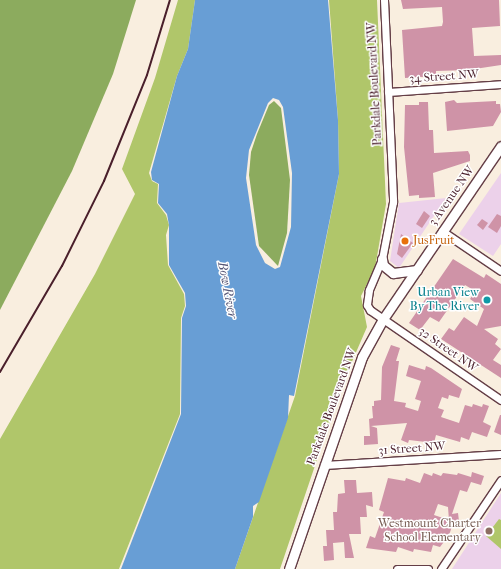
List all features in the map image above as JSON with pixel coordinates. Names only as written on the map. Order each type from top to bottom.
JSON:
[{"type":"main road","name":"3 Avenue NW","points":[[383,319],[501,146]]},
{"type":"main road","points":[[382,259],[383,265],[393,274],[417,270]]},
{"type":"main road","name":"Parkdale Boulevard NW","points":[[289,569],[362,357],[383,319]]},
{"type":"street","name":"Parkdale Boulevard NW","points":[[383,319],[370,310],[366,299],[382,259],[393,202],[384,0]]},
{"type":"street","name":"34 Street NW","points":[[388,92],[501,84]]},
{"type":"street","points":[[442,231],[501,271]]},
{"type":"street","name":"32 Street NW","points":[[383,319],[501,400]]},
{"type":"street","name":"31 Street NW","points":[[324,465],[501,454]]},
{"type":"street","points":[[441,569],[501,480]]},
{"type":"street","points":[[397,569],[428,569]]},
{"type":"shaded area","points":[[501,173],[501,244],[493,256],[459,234]]},
{"type":"shaded area","points":[[446,198],[399,268],[390,261],[399,203]]},
{"type":"shaded area","name":"Westmount Charter School Elementary","points":[[501,493],[501,569],[452,569]]},
{"type":"green space","points":[[0,0],[136,0],[113,74],[72,171],[0,310]]},
{"type":"green space","points":[[178,0],[195,0],[188,49],[177,76],[149,173],[152,181],[158,184],[157,203],[166,215],[169,225],[166,235],[168,265],[184,294],[185,306],[181,318],[180,414],[119,569],[0,569],[0,439],[95,274],[135,194],[122,169],[155,78]]},
{"type":"green space","points":[[329,0],[377,0],[386,204],[375,268],[361,296],[367,327],[344,380],[280,569],[235,569],[295,396],[339,174],[338,120]]},
{"type":"green space","points":[[274,101],[281,108],[290,180],[287,233],[278,266],[259,246],[249,175],[251,152],[257,134],[269,105]]},
{"type":"green space","points":[[499,519],[501,520],[501,549],[486,536]]},
{"type":"water","name":"Bow River","points":[[195,0],[328,0],[338,120],[339,174],[294,396],[289,395],[288,418],[259,502],[253,506],[253,517],[235,569],[121,569],[181,414],[182,318],[186,306],[185,293],[169,265],[169,225],[167,214],[158,203],[159,184],[152,180],[151,172],[177,76],[188,49]],"holes":[[[273,98],[279,100],[283,107],[292,173],[291,227],[280,267],[275,269],[265,263],[256,245],[246,178],[249,150],[268,103]]]},
{"type":"building","points":[[401,0],[499,0],[500,26],[472,28],[474,56],[501,55],[501,65],[468,70],[436,71],[436,76],[405,78],[402,30],[442,26],[443,22],[442,7],[403,9]]},
{"type":"building","points":[[454,100],[457,103],[496,101],[496,104],[500,104],[501,112],[493,126],[447,131],[445,102]]},
{"type":"building","points":[[419,102],[428,102],[429,130],[433,130],[434,153],[468,151],[470,155],[470,161],[433,173],[435,197],[419,198],[419,195],[409,196],[404,147],[405,105],[419,105]]},
{"type":"building","points":[[424,211],[430,216],[422,228],[416,224]]},
{"type":"building","points":[[497,214],[501,216],[501,226],[497,233],[488,227]]},
{"type":"building","points":[[482,219],[488,223],[483,230],[477,225]]},
{"type":"building","points":[[401,234],[413,243],[402,258],[397,254]]},
{"type":"building","points":[[453,259],[484,278],[486,274],[501,284],[501,326],[484,329],[498,339],[495,344],[501,349],[493,360],[501,365],[501,378],[441,339],[449,328],[454,331],[464,317],[477,326],[484,309],[470,299],[475,291],[465,285],[439,322],[430,317],[420,330],[409,323]]},
{"type":"building","points":[[391,345],[400,348],[396,361],[399,361],[394,401],[406,403],[405,407],[418,411],[421,401],[415,399],[421,381],[406,376],[409,365],[425,370],[426,366],[462,389],[459,398],[449,395],[448,399],[442,397],[438,408],[444,410],[441,417],[459,423],[465,405],[472,407],[473,404],[482,407],[483,404],[489,406],[483,422],[491,426],[487,437],[472,432],[469,440],[461,437],[460,442],[436,435],[434,443],[409,440],[408,443],[401,440],[407,423],[371,426],[377,428],[378,444],[364,445],[364,436],[370,436],[369,419],[373,418],[372,406],[374,406],[374,401],[381,400],[382,367]]},
{"type":"building","points":[[501,415],[501,435],[494,432]]},
{"type":"building","points":[[472,472],[484,476],[481,485],[471,482],[467,492],[460,490],[452,514],[458,513],[459,521],[454,521],[449,535],[440,547],[433,545],[431,552],[414,549],[413,552],[398,547],[396,552],[366,548],[370,536],[375,538],[384,512],[379,510],[388,478],[405,481],[406,478],[420,483],[424,473],[432,476],[433,473],[441,476],[443,473],[457,475],[458,473],[471,477]],"holes":[[[438,504],[448,507],[449,520],[434,515]]]},
{"type":"building","points":[[344,480],[356,480],[357,493],[372,492],[373,507],[366,505],[367,517],[360,517],[361,534],[349,534],[354,558],[345,558],[344,542],[333,543],[334,560],[324,561],[323,546],[327,546],[326,530],[334,530],[333,512],[337,512],[338,494],[345,493]]},
{"type":"railway","points":[[0,372],[62,266],[104,181],[147,75],[170,0]]},
{"type":"place","name":"JusFruit","points":[[405,241]]},
{"type":"place","name":"Urban View By The River","points":[[487,300]]},
{"type":"place","name":"Westmount Charter School Elementary","points":[[489,531]]}]
